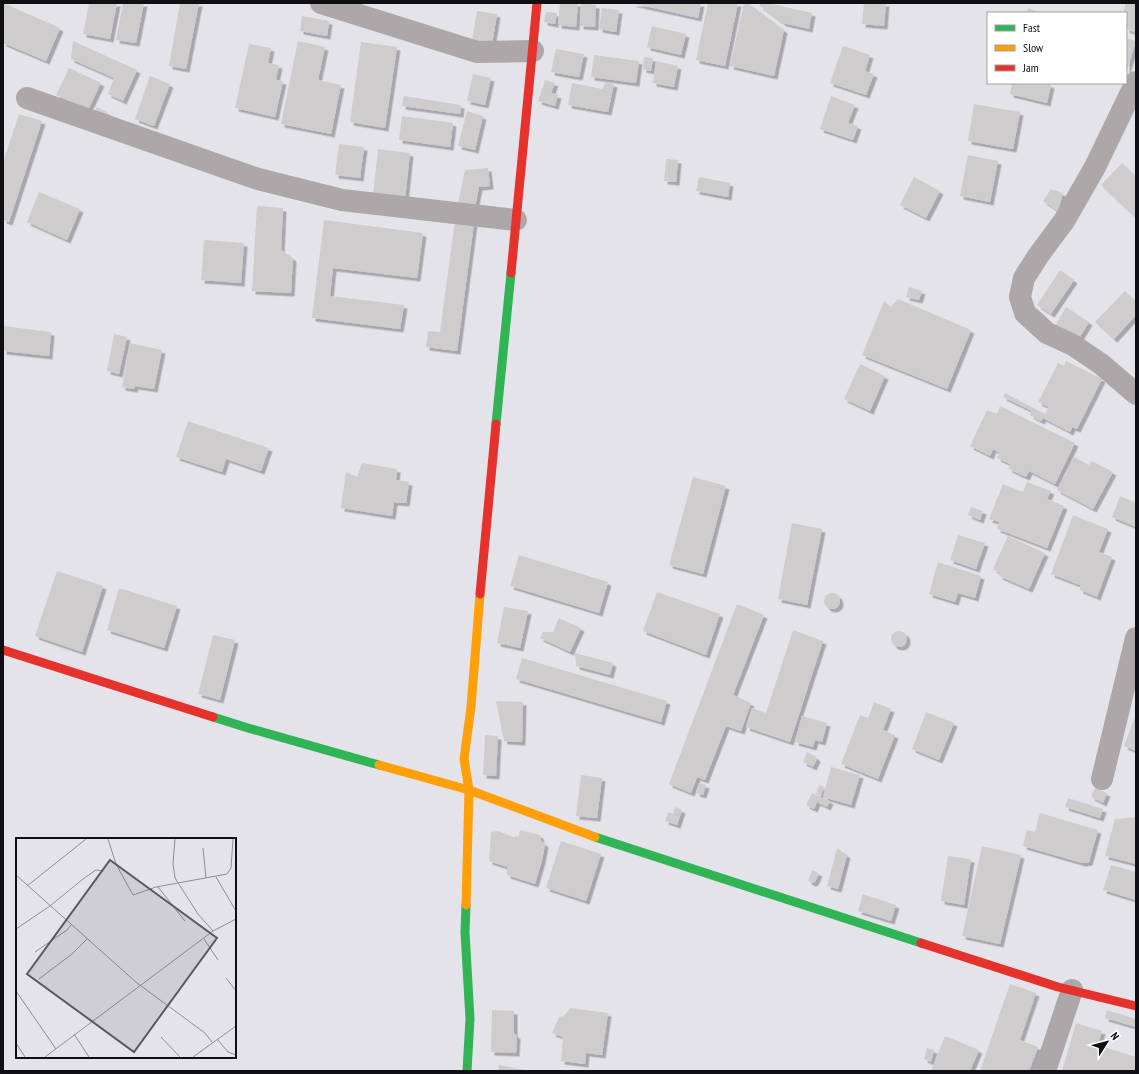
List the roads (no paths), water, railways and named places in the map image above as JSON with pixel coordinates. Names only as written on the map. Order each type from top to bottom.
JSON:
[{"type":"street","points":[[321,3],[477,52],[532,51]]},
{"type":"street","points":[[467,1071],[470,1019],[465,932],[469,790],[464,758],[471,707],[478,607],[537,3]]},
{"type":"street","points":[[1136,82],[1087,180],[1064,221],[1024,278],[1020,297],[1025,313],[1047,333],[1073,345],[1101,364],[1136,394]]},
{"type":"street","points":[[26,98],[258,179],[335,198],[440,212],[516,220]]},
{"type":"street","points":[[1102,779],[1136,638]]},
{"type":"street","points":[[3,650],[248,728],[469,790],[610,842],[1072,990],[1136,1006]]},
{"type":"street","points":[[1045,1071],[1072,990]]}]
